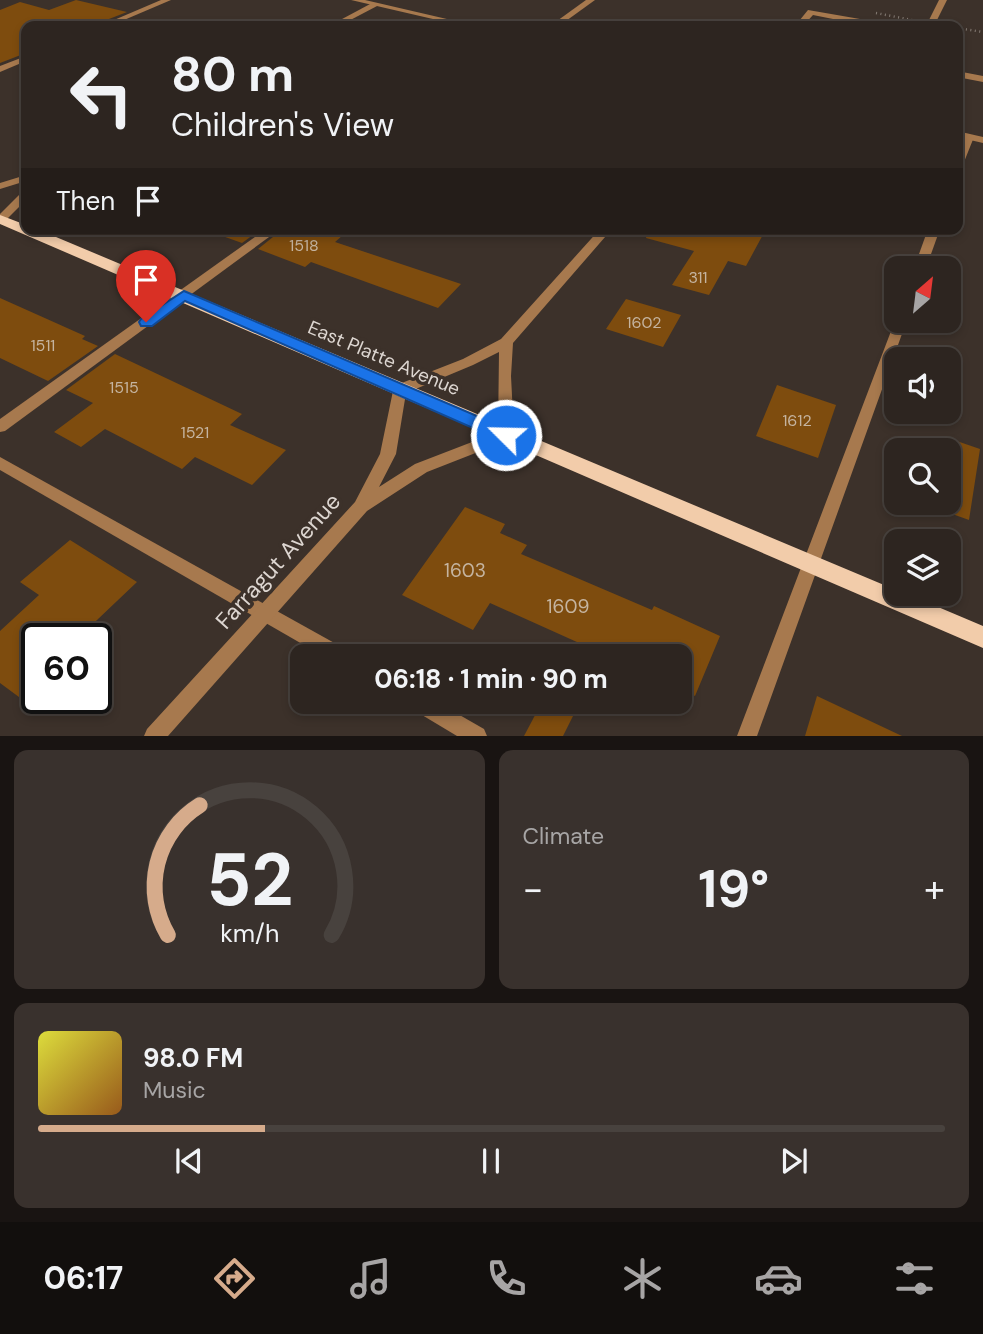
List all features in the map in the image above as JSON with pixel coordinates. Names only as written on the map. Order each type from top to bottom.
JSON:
[{"type":"main road","name":"East Platte Avenue","points":[[0,219],[21,228]]},
{"type":"main road","name":"East Platte Avenue","points":[[39,235],[983,637]]},
{"type":"street","points":[[116,21],[167,0]]},
{"type":"street","points":[[355,0],[449,21]]},
{"type":"street","points":[[561,21],[591,0]]},
{"type":"street","points":[[932,21],[943,0]]},
{"type":"street","points":[[343,21],[375,5]]},
{"type":"street","points":[[803,21],[811,12],[857,21]]},
{"type":"street","points":[[0,69],[21,60]]},
{"type":"street","points":[[963,75],[983,79]]},
{"type":"street","points":[[963,136],[983,140]]},
{"type":"street","points":[[0,186],[21,180]]},
{"type":"street","points":[[0,219],[21,199]]},
{"type":"street","points":[[0,427],[266,235]]},
{"type":"street","points":[[399,390],[468,362],[506,342],[601,235]]},
{"type":"street","points":[[924,256],[932,235]]},
{"type":"street","points":[[747,736],[896,333]]},
{"type":"street","points":[[361,507],[421,468],[506,435],[506,342]]},
{"type":"street","name":"Farragut Avenue","points":[[154,736],[361,507],[388,454],[399,390]]},
{"type":"street","points":[[0,463],[319,644]]},
{"type":"street","points":[[439,714],[477,736]]},
{"type":"path","points":[[963,29],[983,32]]},
{"type":"building","points":[[76,0],[127,12],[104,21],[21,21],[21,55],[0,63],[0,10],[20,2],[49,10]]},
{"type":"building","points":[[220,235],[253,235],[242,243]]},
{"type":"building","points":[[276,235],[343,235],[335,242],[461,284],[438,308],[311,262],[305,267],[258,249]]},
{"type":"building","points":[[647,235],[763,235],[746,266],[728,261],[709,295],[672,285],[694,251],[646,238]]},
{"type":"building","points":[[0,298],[85,336],[82,339],[98,346],[48,381],[0,358]]},
{"type":"building","points":[[626,299],[681,315],[663,347],[606,329]]},
{"type":"building","points":[[115,354],[242,414],[230,425],[286,450],[252,485],[195,457],[182,469],[105,429],[81,447],[54,432],[93,403],[66,390]]},
{"type":"building","points":[[777,385],[836,405],[818,458],[756,436]]},
{"type":"building","points":[[961,442],[980,449],[969,520],[955,515],[961,515]]},
{"type":"building","points":[[465,507],[505,524],[500,533],[527,545],[521,554],[652,610],[654,606],[720,636],[695,696],[692,694],[692,644],[581,644],[490,603],[473,630],[402,595]]},
{"type":"building","points":[[70,540],[137,582],[94,623],[21,623],[21,699],[0,683],[0,631],[39,595],[20,582]]},
{"type":"building","points":[[817,696],[902,736],[805,736]]},
{"type":"building","points":[[536,714],[574,714],[563,736],[524,736]]},
{"type":"route","points":[[146,322],[184,295],[506,435]]}]
